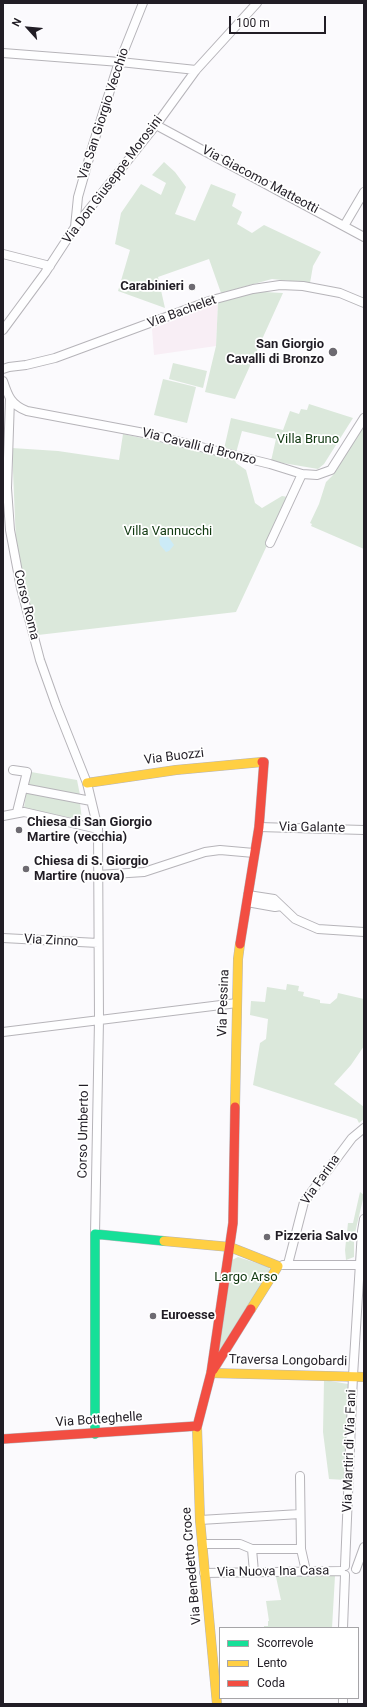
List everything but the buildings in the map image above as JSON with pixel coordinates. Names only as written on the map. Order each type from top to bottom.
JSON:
[{"type":"main road","name":"Via Buozzi","points":[[87,783],[127,776],[264,762]]},
{"type":"main road","name":"Via Pessina","points":[[230,1247],[233,1223],[238,959],[259,827],[264,762]]},
{"type":"main road","points":[[95,1234],[230,1247],[278,1266],[211,1373]]},
{"type":"main road","name":"Corso Umberto I","points":[[95,1234],[95,1434]]},
{"type":"main road","points":[[211,1373],[230,1247]]},
{"type":"main road","name":"Traversa Longobardi","points":[[211,1373],[364,1377]]},
{"type":"main road","name":"Via Benedetto Croce","points":[[211,1373],[197,1426],[200,1520],[217,1704]]},
{"type":"main road","name":"Via Botteghelle","points":[[3,1439],[197,1426]]},
{"type":"street","name":"Via San Giorgio Vecchio","points":[[74,227],[76,209],[82,183],[120,62],[143,3]]},
{"type":"street","name":"Via Don Giuseppe Morosini","points":[[3,330],[50,266],[74,227],[156,125],[196,70],[257,3]]},
{"type":"street","points":[[3,53],[120,62],[196,70]]},
{"type":"street","name":"Via Giacomo Matteotti","points":[[156,125],[364,237]]},
{"type":"street","points":[[344,226],[364,192]]},
{"type":"street","points":[[3,254],[50,266]]},
{"type":"street","name":"Via Bachelet","points":[[3,369],[55,358],[212,300],[253,289],[280,285],[303,286],[340,293],[364,303]]},
{"type":"street","points":[[3,386],[10,399]]},
{"type":"street","name":"Via Cavalli di Bronzo","points":[[10,399],[18,407],[27,411],[144,433],[302,474],[318,475],[331,470],[364,418]]},
{"type":"street","name":"Corso Roma","points":[[10,399],[7,488],[10,530],[21,588],[40,660],[87,783],[98,829]]},
{"type":"street","points":[[270,543],[302,474]]},
{"type":"street","points":[[12,770],[27,772],[17,812]]},
{"type":"street","points":[[23,788],[91,801]]},
{"type":"street","points":[[3,816],[17,812],[24,812],[98,829]]},
{"type":"street","name":"Via Galante","points":[[259,827],[364,830]]},
{"type":"street","name":"Corso Umberto I","points":[[95,1234],[99,1020],[98,829]]},
{"type":"street","points":[[98,875],[144,872],[205,852],[220,850],[254,853]]},
{"type":"street","points":[[247,898],[274,899],[295,919],[318,929],[364,932]]},
{"type":"street","name":"Via Zinno","points":[[3,938],[98,943]]},
{"type":"street","points":[[3,1032],[236,1003]]},
{"type":"street","name":"Via Farina","points":[[288,1264],[304,1202],[352,1138],[364,1128]]},
{"type":"street","points":[[278,1266],[288,1264],[362,1265],[362,1231],[364,1219]]},
{"type":"street","name":"Via Martiri di Via Fani","points":[[342,1627],[350,1570],[353,1376],[362,1265]]},
{"type":"street","points":[[300,1476],[301,1549],[306,1571]]},
{"type":"street","points":[[200,1520],[300,1514]]},
{"type":"street","points":[[202,1544],[240,1544],[252,1550],[301,1549]]},
{"type":"street","points":[[350,1570],[364,1546]]},
{"type":"street","points":[[252,1550],[254,1572]]},
{"type":"street","name":"Via Nuova Ina Casa","points":[[204,1573],[350,1570]]},
{"type":"shaded area","points":[[218,302],[216,346],[154,355],[152,329]]},
{"type":"green space","points":[[164,162],[175,172],[186,187],[175,214],[195,221],[211,184],[236,194],[232,206],[242,212],[237,224],[252,233],[264,225],[321,252],[313,266],[310,283],[272,279],[221,293],[209,259],[158,277],[165,308],[118,291],[130,250],[115,244],[121,213],[141,184],[161,195],[166,183],[152,175]]},
{"type":"green space","points":[[249,293],[283,293],[235,399],[205,392],[216,346],[218,302]]},
{"type":"green space","points":[[173,363],[207,371],[203,388],[169,379]]},
{"type":"green space","points":[[163,379],[196,387],[187,423],[154,415]]},
{"type":"green space","name":"Villa Bruno","points":[[309,404],[353,418],[324,464],[318,469],[271,461],[276,439],[242,431],[236,453],[224,449],[231,418],[283,430],[290,411],[299,414],[301,409],[307,410]]},
{"type":"green space","name":"Villa Bruno","points":[[364,423],[364,549],[311,526],[312,524],[310,523],[319,504],[326,482],[333,475]]},
{"type":"green space","name":"Villa Vannucchi","points":[[123,434],[235,458],[236,463],[246,470],[255,503],[262,508],[282,496],[288,497],[276,526],[236,612],[38,635],[26,595],[16,542],[12,448],[58,451],[119,460]]},
{"type":"green space","points":[[31,772],[77,780],[80,795],[28,785]]},
{"type":"green space","points":[[28,792],[80,803],[82,820],[24,808],[26,794]]},
{"type":"green space","points":[[287,984],[299,986],[298,991],[304,992],[303,996],[320,1000],[320,1003],[330,1004],[337,998],[338,993],[364,999],[364,1046],[351,1065],[334,1084],[364,1107],[364,1119],[359,1123],[357,1119],[253,1085],[260,1043],[266,1039],[268,1019],[250,1015],[251,1001],[265,1002],[267,987],[286,990]]},
{"type":"green space","points":[[360,1192],[364,1195],[354,1237],[354,1257],[346,1260],[345,1250],[348,1223],[353,1223]]},
{"type":"green space","name":"Largo Arso","points":[[238,1257],[269,1267],[270,1270],[218,1353],[232,1260]]},
{"type":"green space","points":[[324,1380],[348,1384],[345,1480],[329,1479],[323,1432]]},
{"type":"green space","points":[[335,1576],[332,1627],[264,1627],[268,1626],[269,1621],[266,1601],[281,1600],[276,1577]]},
{"type":"water","points":[[167,535],[174,545],[169,551],[166,552],[160,545],[159,539],[161,536]]},
{"type":"traffic: fast","points":[[95,1434],[95,1234],[164,1241]]},
{"type":"traffic: slow","points":[[87,783],[176,770],[262,762]]},
{"type":"traffic: slow","points":[[235,1107],[238,959],[240,944]]},
{"type":"traffic: slow","points":[[164,1241],[230,1247],[278,1266],[251,1309]]},
{"type":"traffic: slow","points":[[211,1373],[364,1377]]},
{"type":"traffic: slow","points":[[197,1427],[200,1520],[217,1704]]},
{"type":"traffic: jam","points":[[240,944],[259,827],[264,762],[262,762]]},
{"type":"traffic: jam","points":[[197,1427],[211,1373],[233,1223],[235,1107]]},
{"type":"traffic: jam","points":[[213,1370],[251,1309]]},
{"type":"traffic: jam","points":[[3,1439],[197,1426]]},
{"type":"place","name":"Carabinieri","points":[[192,287]]},
{"type":"place","name":"San Giorgio Cavalli di Bronzo","points":[[333,352]]},
{"type":"place","name":"Chiesa di San Giorgio Martire (vecchia)","points":[[19,830]]},
{"type":"place","name":"Chiesa di S. Giorgio Martire (nuova)","points":[[26,869]]},
{"type":"place","name":"Pizzeria Salvo","points":[[267,1237]]},
{"type":"place","name":"Euroesse","points":[[153,1316]]}]
